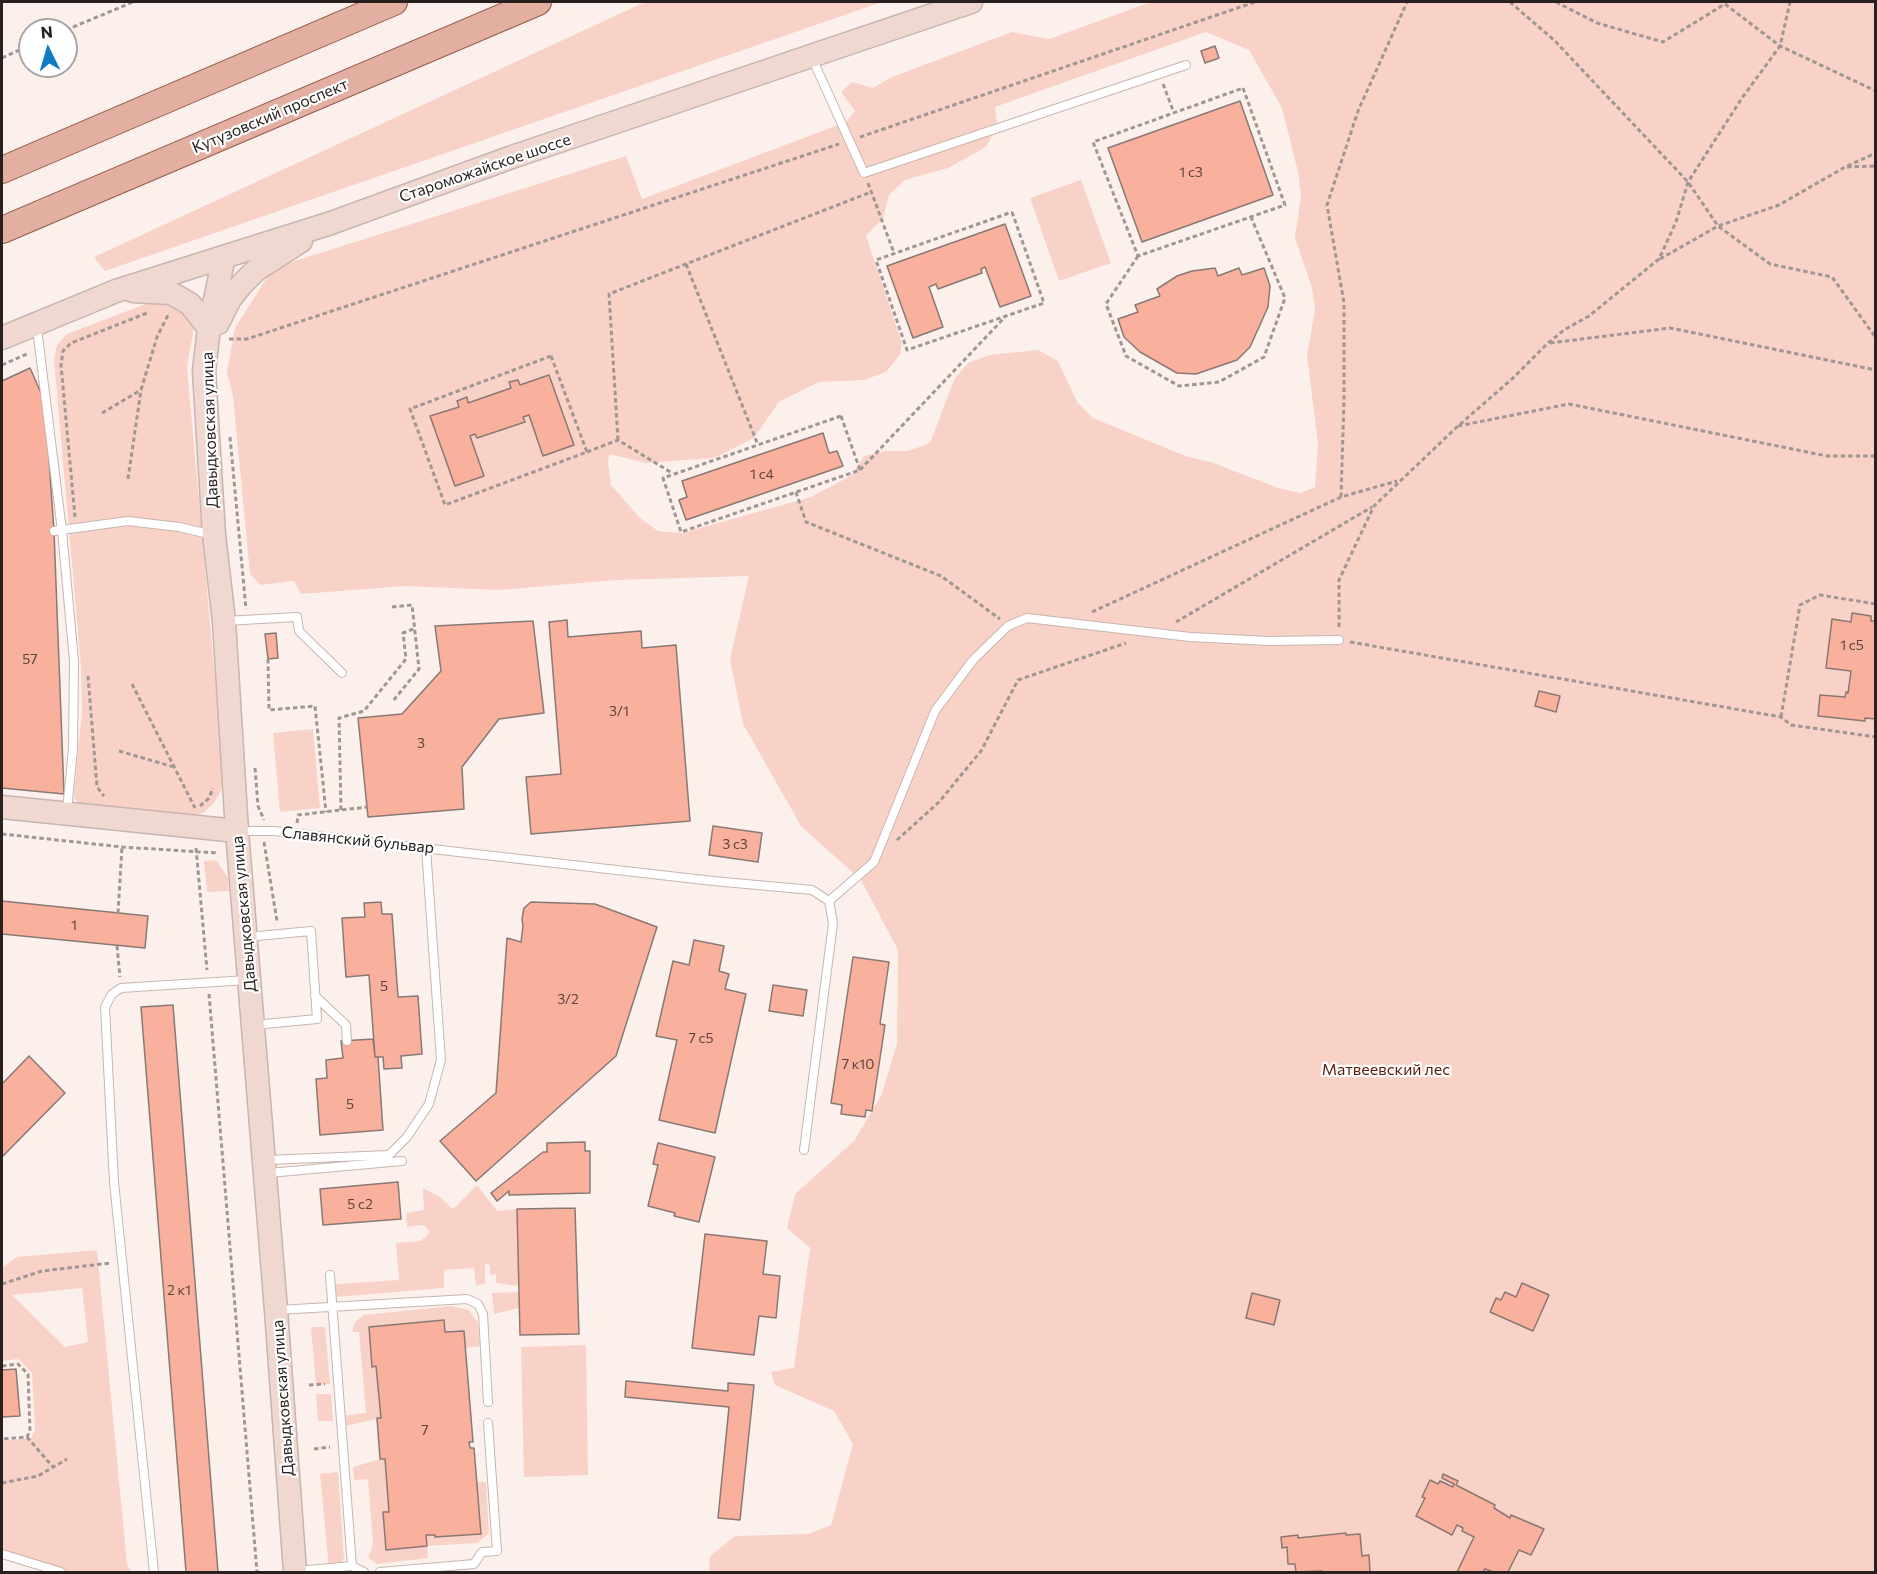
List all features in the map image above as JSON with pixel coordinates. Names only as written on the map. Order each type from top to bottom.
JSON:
[{"type":"main road","points":[[2,170],[394,2]]},
{"type":"main road","name":"Кутузовский проспект","points":[[2,230],[538,2]]},
{"type":"street","name":"Староможайское шоссе","points":[[2,338],[116,291],[331,223],[512,158],[971,2]]},
{"type":"street","points":[[214,338],[230,299],[256,270],[331,223]]},
{"type":"street","name":"Давыдковская улица","points":[[224,257],[214,338],[204,371],[214,535],[224,621],[237,831],[295,1572]]},
{"type":"street","points":[[116,291],[171,293],[190,304],[214,338]]},
{"type":"street","name":"Славянский бульвар","points":[[2,807],[237,831]]},
{"type":"lane","points":[[812,56],[864,173],[1186,65]]},
{"type":"lane","points":[[36,323],[74,661],[73,749],[67,814]]},
{"type":"lane","points":[[58,531],[128,521],[179,527],[214,535]]},
{"type":"lane","points":[[224,621],[297,617],[299,631],[342,674]]},
{"type":"lane","points":[[804,1150],[833,923],[829,901],[874,862],[935,711],[973,660],[1008,626],[1027,618],[1156,633],[1269,641],[1339,640]]},
{"type":"lane","name":"Славянский бульвар","points":[[237,831],[297,834],[812,890],[829,901]]},
{"type":"lane","points":[[264,1167],[389,1155],[407,1137],[429,1104],[441,1060],[426,848]]},
{"type":"lane","points":[[246,937],[311,931],[317,1019],[253,1025]]},
{"type":"lane","points":[[154,1572],[114,1182],[105,1007],[112,994],[121,988],[249,979]]},
{"type":"lane","points":[[315,996],[346,1025],[347,1041]]},
{"type":"lane","points":[[264,1167],[402,1161]]},
{"type":"lane","points":[[330,1275],[352,1566]]},
{"type":"lane","points":[[276,1310],[467,1299],[478,1304],[483,1314],[488,1402]]},
{"type":"lane","points":[[380,1572],[474,1564],[482,1552],[497,1551],[488,1423]]},
{"type":"lane","points":[[2,1554],[61,1572]]},
{"type":"lane","points":[[295,1572],[352,1566],[364,1572]]},
{"type":"path","points":[[78,25],[133,2]]},
{"type":"path","points":[[214,338],[247,339],[849,141],[1255,2]]},
{"type":"path","points":[[1341,496],[1344,303],[1327,205],[1358,111],[1407,2]]},
{"type":"path","points":[[1510,2],[1555,41],[1688,182],[1718,226],[1770,264],[1832,277],[1875,339]]},
{"type":"path","points":[[1556,2],[1597,23],[1663,42],[1725,4],[1780,46],[1875,91]]},
{"type":"path","points":[[1659,259],[1676,222],[1688,182],[1742,98],[1780,46],[1790,2]]},
{"type":"path","points":[[2,58],[18,51]]},
{"type":"path","points":[[1159,74],[1174,113]]},
{"type":"path","points":[[1138,256],[1093,142],[1243,88],[1285,205],[1138,256],[1106,304],[1126,356],[1179,386],[1219,382],[1264,357],[1285,298],[1251,217]]},
{"type":"path","points":[[874,862],[939,802],[981,751],[1018,680],[1156,633],[1374,506],[1399,480],[1564,330],[1589,316],[1659,259],[1718,226],[1779,204],[1875,153]]},
{"type":"path","points":[[1845,167],[1875,166]]},
{"type":"path","points":[[864,173],[894,253]]},
{"type":"path","points":[[618,440],[609,294],[871,192]]},
{"type":"path","points":[[1012,212],[1044,303],[907,350],[876,260],[894,253],[1012,212]]},
{"type":"path","points":[[686,264],[758,445]]},
{"type":"path","points":[[128,479],[141,390],[157,337],[173,306]]},
{"type":"path","points":[[76,528],[61,365],[63,351],[70,343],[155,310]]},
{"type":"path","points":[[860,471],[841,416],[663,478],[681,532],[860,471],[1005,316]]},
{"type":"path","points":[[1548,344],[1670,328],[1875,370]]},
{"type":"path","points":[[2,365],[40,349]]},
{"type":"path","points":[[587,452],[551,356],[410,409],[445,505],[587,452],[618,440]]},
{"type":"path","points":[[102,412],[141,390]]},
{"type":"path","points":[[1458,426],[1569,404],[1827,456],[1875,456]]},
{"type":"path","points":[[618,440],[674,474]]},
{"type":"path","points":[[1068,623],[1341,496],[1399,480]]},
{"type":"path","points":[[796,492],[806,522],[941,576],[1008,626]]},
{"type":"path","points":[[1374,506],[1339,580],[1339,640],[1781,717],[1791,725],[1875,737]]},
{"type":"path","points":[[1781,717],[1800,605],[1820,595],[1875,604]]},
{"type":"path","points":[[392,607],[412,605],[420,669],[393,701]]},
{"type":"path","points":[[341,810],[339,718],[364,711],[406,659],[403,633],[416,628]]},
{"type":"path","points":[[268,659],[269,710],[315,706],[326,812]]},
{"type":"path","points":[[88,669],[97,787],[105,798]]},
{"type":"path","points":[[132,684],[196,809]]},
{"type":"path","points":[[119,751],[175,768]]},
{"type":"path","points":[[184,808],[196,809],[209,798],[215,783]]},
{"type":"path","points":[[297,834],[298,815],[367,807]]},
{"type":"path","points":[[2,834],[122,847],[239,854]]},
{"type":"path","points":[[196,844],[257,1572]]},
{"type":"path","points":[[118,913],[122,847]]},
{"type":"path","points":[[117,946],[121,988]]},
{"type":"path","points":[[2,1284],[42,1271],[122,1262]]},
{"type":"path","points":[[2,1366],[18,1364],[28,1374],[30,1431],[27,1437]]},
{"type":"path","points":[[2,1439],[27,1437]]},
{"type":"path","points":[[27,1437],[53,1467]]},
{"type":"path","points":[[2,1483],[38,1476],[68,1459]]},
{"type":"green space","points":[[645,2],[882,2],[105,271],[94,257]]},
{"type":"green space","name":"Матвеевский лес","points":[[1151,2],[1875,2],[1875,1572],[709,1572],[710,1556],[735,1536],[808,1534],[831,1525],[853,1444],[834,1411],[775,1385],[771,1372],[794,1368],[810,1248],[787,1228],[795,1194],[854,1141],[881,1096],[897,1044],[898,950],[861,880],[801,826],[743,724],[730,659],[749,576],[616,580],[498,590],[405,586],[301,594],[294,581],[260,585],[250,574],[233,396],[227,372],[235,328],[273,268],[626,156],[642,199],[846,122],[855,111],[841,92],[852,82],[873,88],[892,77],[1012,32],[1049,39]],"holes":[[[1206,32],[1249,50],[1282,108],[1298,172],[1301,195],[1295,238],[1312,288],[1315,310],[1307,355],[1318,444],[1315,487],[1300,493],[1278,488],[1211,462],[1188,457],[1093,418],[1077,402],[1058,361],[1038,350],[989,355],[968,363],[954,380],[930,443],[908,451],[886,451],[864,456],[852,475],[811,497],[682,533],[658,531],[640,518],[611,485],[609,454],[646,463],[714,458],[754,438],[779,402],[819,382],[864,380],[886,372],[900,355],[902,343],[866,236],[883,218],[889,195],[905,180],[948,168],[986,147],[997,126],[995,107]]]},
{"type":"green space","points":[[1081,180],[1111,263],[1059,281],[1030,198]]},
{"type":"green space","points":[[164,297],[187,311],[194,328],[187,367],[224,779],[221,791],[214,803],[203,813],[196,815],[81,804],[75,800],[74,793],[82,712],[81,667],[54,359],[57,345],[67,334]]},
{"type":"green space","points":[[313,729],[320,808],[280,812],[273,733]]},
{"type":"green space","points":[[216,860],[228,878],[229,891],[207,892],[204,861]]},
{"type":"green space","points":[[477,1185],[497,1211],[517,1209],[519,1286],[496,1283],[496,1274],[490,1275],[490,1265],[485,1264],[485,1284],[476,1285],[474,1268],[444,1270],[444,1288],[336,1297],[336,1284],[399,1280],[396,1243],[421,1241],[430,1232],[423,1225],[407,1227],[406,1213],[424,1210],[423,1188],[440,1197],[453,1209]]},
{"type":"green space","points":[[97,1250],[127,1564],[131,1572],[70,1572],[2,1552],[2,1441],[31,1438],[35,1430],[32,1373],[18,1359],[2,1361],[2,1268],[17,1257]],"holes":[[[82,1288],[88,1342],[65,1347],[12,1295]]]},
{"type":"green space","points":[[519,1292],[519,1308],[494,1314],[492,1293]]},
{"type":"green space","points":[[452,1306],[469,1310],[478,1323],[480,1346],[466,1348],[464,1331],[445,1332],[444,1320],[370,1327],[372,1366],[376,1366],[381,1418],[341,1427],[341,1416],[366,1413],[359,1332],[352,1332],[355,1322],[364,1315]]},
{"type":"green space","points":[[311,1327],[325,1327],[330,1384],[316,1385]]},
{"type":"green space","points":[[586,1345],[588,1475],[524,1477],[521,1347]]},
{"type":"green space","points":[[316,1394],[331,1394],[333,1421],[318,1421]]},
{"type":"green space","points":[[385,1459],[389,1512],[384,1512],[386,1549],[427,1546],[428,1558],[377,1564],[368,1558],[373,1544],[368,1479],[354,1480],[353,1467]]},
{"type":"green space","points":[[338,1472],[344,1557],[341,1567],[329,1569],[320,1474]]},
{"type":"green space","points":[[477,1482],[486,1482],[489,1533],[477,1543],[427,1546],[426,1535],[435,1535],[435,1537],[481,1534]]},
{"type":"building","points":[[1215,46],[1219,58],[1205,63],[1201,51]]},
{"type":"building","points":[[1240,101],[1273,195],[1142,242],[1108,148]]},
{"type":"building","points":[[1005,224],[1031,296],[1000,307],[985,267],[981,269],[982,273],[938,289],[936,284],[929,287],[943,327],[913,338],[887,266]]},
{"type":"building","points":[[1215,268],[1218,276],[1239,268],[1242,275],[1264,268],[1270,286],[1268,307],[1250,347],[1237,360],[1196,374],[1177,373],[1140,352],[1124,337],[1118,319],[1138,312],[1135,305],[1160,296],[1157,289],[1177,276],[1192,271]]},
{"type":"building","points":[[30,368],[45,402],[54,531],[64,794],[2,788],[2,381]]},
{"type":"building","points":[[549,375],[574,445],[543,456],[529,415],[523,417],[525,422],[477,438],[475,434],[470,436],[484,476],[455,486],[430,416],[459,407],[457,401],[467,397],[468,403],[511,388],[509,382],[518,380],[520,385]]},
{"type":"building","points":[[823,433],[829,453],[837,451],[843,466],[686,520],[679,500],[687,497],[682,481]]},
{"type":"building","points":[[1852,613],[1871,616],[1871,621],[1876,621],[1876,719],[1865,718],[1865,721],[1818,716],[1820,695],[1845,697],[1846,692],[1848,693],[1851,671],[1826,668],[1832,619],[1851,622]]},
{"type":"building","points":[[567,620],[568,637],[641,631],[642,648],[676,645],[690,821],[531,834],[526,777],[561,774],[549,622]]},
{"type":"building","points":[[533,621],[544,713],[499,719],[462,767],[464,809],[368,817],[358,718],[402,714],[441,671],[435,626]]},
{"type":"building","points":[[276,633],[278,658],[268,659],[265,634]]},
{"type":"building","points":[[1539,691],[1560,696],[1556,712],[1535,706]]},
{"type":"building","points":[[713,826],[762,833],[758,862],[709,855]]},
{"type":"building","points":[[2,901],[148,916],[145,948],[2,934]]},
{"type":"building","points":[[381,902],[382,914],[392,914],[398,997],[418,996],[422,1054],[401,1056],[402,1068],[384,1069],[383,1057],[375,1057],[369,975],[346,977],[342,918],[365,917],[364,903]]},
{"type":"building","points":[[531,902],[595,904],[657,927],[616,1056],[476,1181],[440,1141],[496,1093],[507,938],[521,942],[524,908]]},
{"type":"building","points":[[694,940],[724,946],[719,971],[729,974],[725,989],[746,994],[715,1133],[659,1120],[677,1040],[656,1036],[673,961],[689,965]]},
{"type":"building","points":[[853,957],[889,962],[880,1024],[885,1025],[872,1111],[866,1110],[865,1117],[841,1114],[842,1105],[831,1103]]},
{"type":"building","points":[[773,985],[807,990],[803,1016],[769,1011]]},
{"type":"building","points":[[173,1005],[218,1572],[186,1572],[141,1007]]},
{"type":"building","points":[[373,1039],[375,1057],[378,1057],[383,1130],[320,1135],[316,1079],[327,1078],[326,1060],[343,1058],[341,1041]]},
{"type":"building","points":[[29,1056],[65,1093],[2,1157],[2,1084]]},
{"type":"building","points":[[585,1142],[585,1151],[590,1151],[590,1193],[509,1195],[509,1191],[497,1201],[491,1193],[543,1152],[547,1152],[547,1143]]},
{"type":"building","points":[[658,1143],[715,1157],[699,1222],[648,1206],[658,1165],[653,1164]]},
{"type":"building","points":[[398,1182],[401,1219],[323,1225],[320,1189]]},
{"type":"building","points":[[575,1208],[579,1334],[520,1335],[517,1209]]},
{"type":"building","points":[[705,1234],[767,1241],[763,1274],[780,1276],[776,1318],[759,1316],[754,1355],[692,1348]]},
{"type":"building","points":[[1522,1283],[1549,1295],[1533,1331],[1490,1312],[1496,1298],[1501,1300],[1505,1292],[1516,1297]]},
{"type":"building","points":[[1252,1293],[1280,1300],[1274,1325],[1246,1318]]},
{"type":"building","points":[[444,1320],[445,1332],[464,1331],[473,1442],[469,1442],[470,1448],[474,1448],[481,1534],[435,1537],[435,1535],[426,1535],[427,1546],[386,1550],[383,1512],[389,1512],[385,1459],[380,1459],[377,1418],[381,1418],[376,1366],[372,1367],[369,1327]]},
{"type":"building","points":[[16,1369],[20,1416],[2,1417],[2,1370]]},
{"type":"building","points":[[626,1381],[728,1391],[728,1383],[754,1385],[740,1520],[718,1518],[729,1407],[625,1397]]},
{"type":"building","points":[[1443,1474],[1458,1481],[1456,1485],[1495,1505],[1494,1508],[1510,1518],[1511,1515],[1544,1529],[1531,1555],[1519,1550],[1508,1572],[1494,1572],[1485,1569],[1483,1572],[1457,1572],[1474,1537],[1462,1531],[1463,1528],[1457,1525],[1452,1535],[1416,1516],[1425,1498],[1422,1497],[1430,1480],[1438,1484],[1440,1481],[1453,1487],[1454,1484],[1442,1478]]},
{"type":"building","points":[[1346,1533],[1346,1535],[1360,1534],[1362,1556],[1369,1555],[1370,1572],[1296,1572],[1295,1564],[1288,1564],[1287,1547],[1282,1548],[1281,1537],[1298,1535],[1298,1538]]}]
